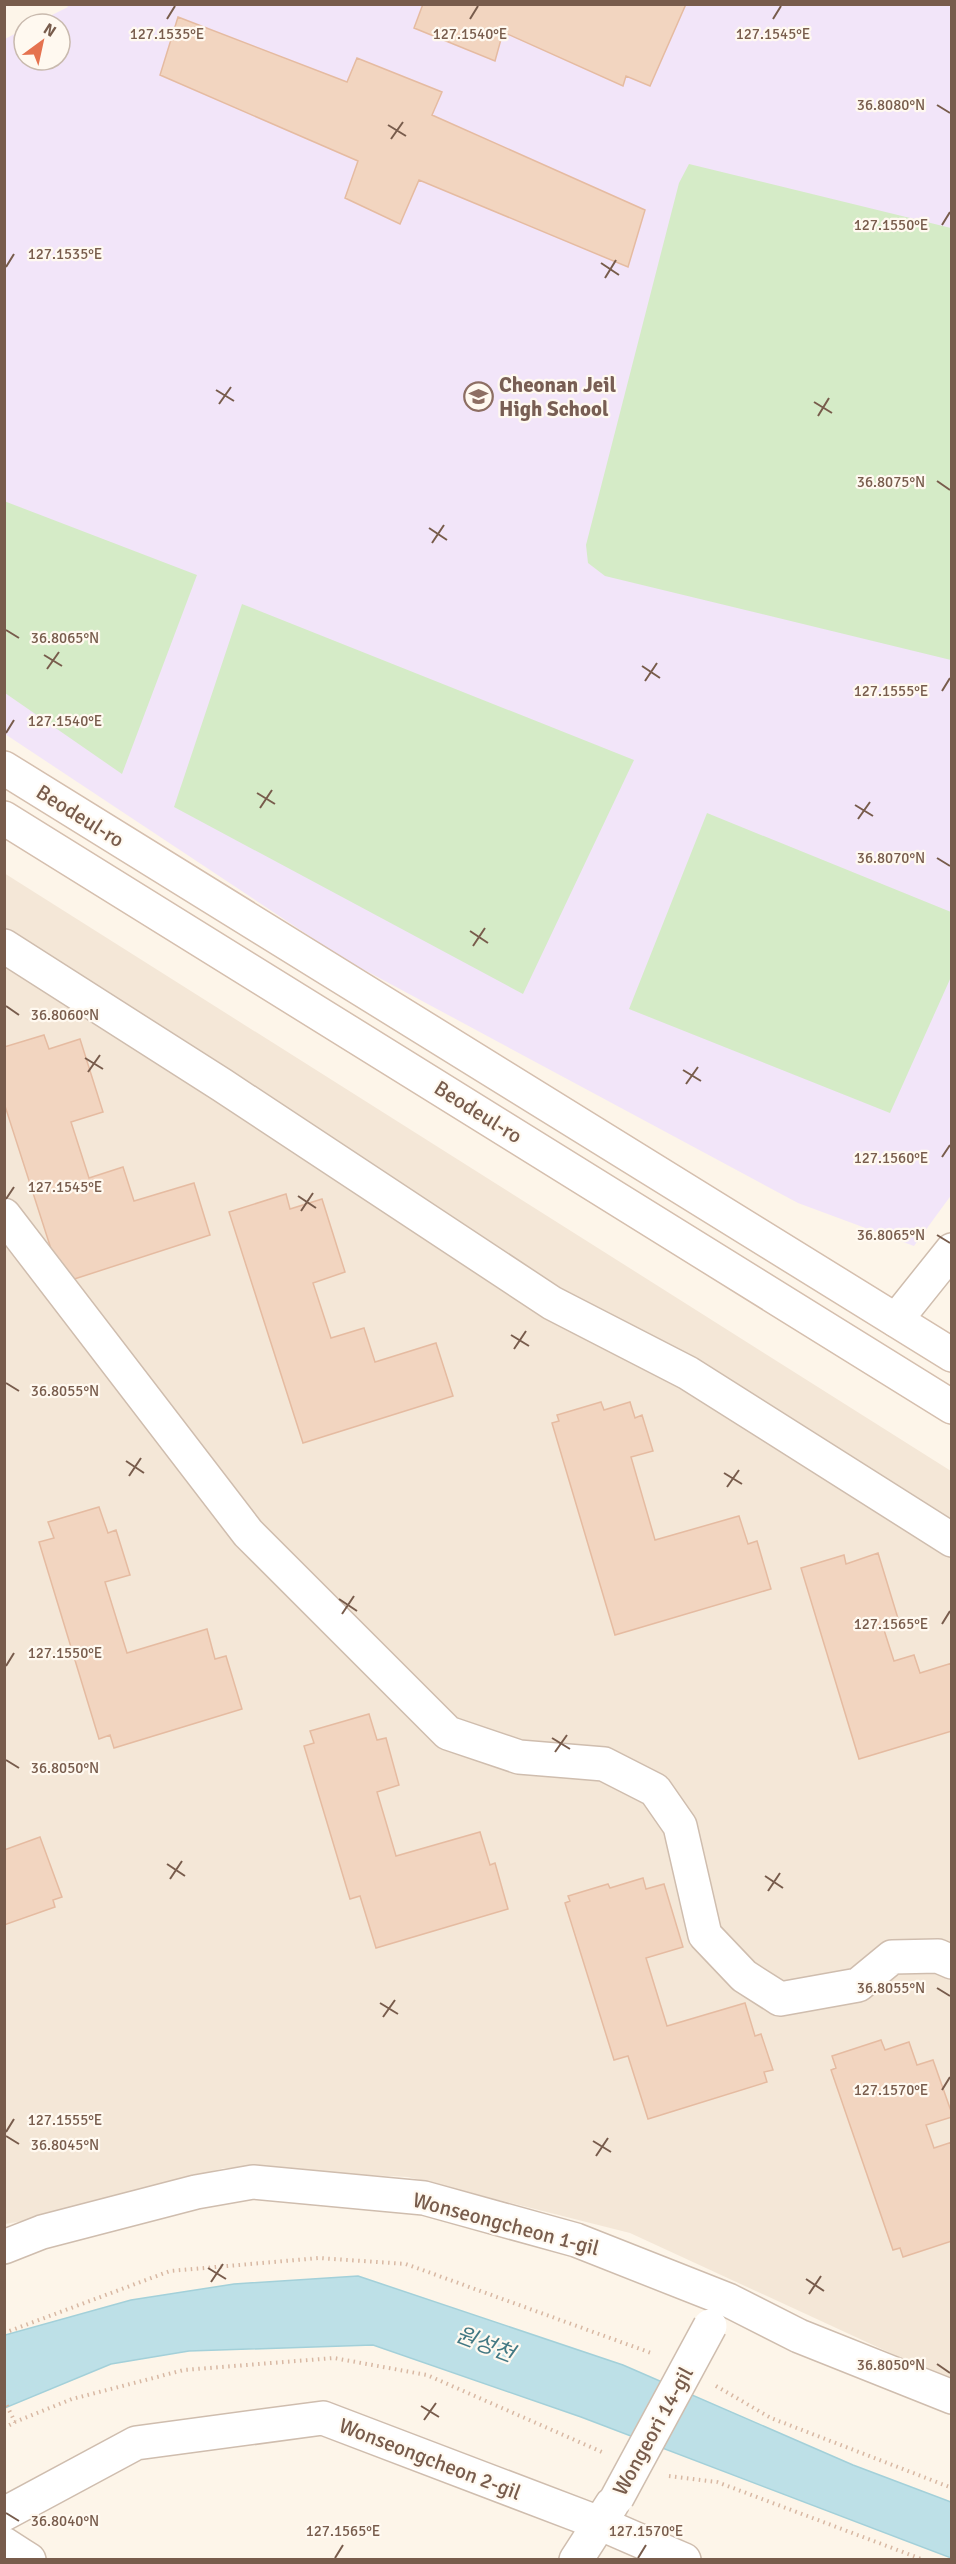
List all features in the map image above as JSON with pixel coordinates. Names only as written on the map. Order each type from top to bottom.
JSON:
[{"type":"street","name":"Beodeul-ro","points":[[4,768],[951,1355]]},
{"type":"street","name":"Beodeul-ro","points":[[4,818],[951,1407]]},
{"type":"street","points":[[4,945],[222,1085],[552,1303],[688,1373],[951,1540]]},
{"type":"street","points":[[4,1215],[249,1533],[448,1733],[519,1757],[604,1764],[655,1790],[680,1826],[705,1935],[744,1976],[780,2000],[858,1985],[892,1957],[939,1956],[951,1962]]},
{"type":"street","points":[[896,1320],[951,1250]]},
{"type":"street","name":"Wonseongcheon 1-gil","points":[[4,2247],[42,2232],[196,2192],[253,2182],[424,2198],[576,2240],[719,2314],[799,2336],[951,2397]]},
{"type":"street","name":"Wongeori 14-gil","points":[[576,2559],[608,2511],[719,2314]]},
{"type":"street","name":"Wonseongcheon 2-gil","points":[[4,2514],[136,2443],[323,2418],[608,2511],[684,2559]]},
{"type":"street","points":[[4,2544],[29,2559]]},
{"type":"path","points":[[4,2333],[170,2271],[319,2258],[406,2264],[658,2356]]},
{"type":"path","points":[[4,2428],[72,2399],[184,2370],[334,2358],[427,2375],[608,2454]]},
{"type":"path","points":[[710,2383],[771,2418],[951,2488]]},
{"type":"path","points":[[4,2400],[15,2422]]},
{"type":"path","points":[[661,2473],[717,2482],[924,2559]]},
{"type":"shaded area","name":"Cheonan Jeil High School","points":[[66,4],[951,5],[952,1194],[914,1246],[798,1203],[344,959],[5,734],[5,39],[12,35],[12,72],[72,72],[72,12],[58,12],[68,7]]},
{"type":"shaded area","points":[[4,873],[951,1471],[951,2381],[630,2233],[408,2177],[224,2168],[35,2219],[5,2224]]},
{"type":"green space","points":[[689,164],[951,228],[951,660],[605,576],[588,563],[586,545],[679,183]]},
{"type":"green space","points":[[4,501],[197,575],[122,774],[5,693]]},
{"type":"green space","points":[[242,604],[634,760],[523,994],[174,807]]},
{"type":"green space","points":[[707,813],[951,912],[951,977],[890,1113],[629,1009]]},
{"type":"water","name":"원성천","points":[[358,2276],[623,2365],[853,2465],[951,2502],[951,2558],[581,2417],[373,2345],[189,2351],[111,2364],[5,2408],[5,2335],[131,2300],[234,2284]]},
{"type":"building","points":[[423,4],[686,4],[650,86],[626,76],[623,86],[503,32],[495,61],[414,28]]},
{"type":"building","points":[[178,17],[347,82],[357,58],[442,92],[432,115],[645,210],[628,267],[419,180],[400,224],[345,198],[358,161],[160,75]]},
{"type":"building","points":[[44,1035],[49,1049],[80,1039],[103,1112],[71,1122],[89,1178],[123,1167],[134,1201],[194,1183],[210,1235],[62,1283],[4,1103],[4,1047]]},
{"type":"building","points":[[286,1194],[290,1209],[322,1199],[345,1272],[313,1283],[331,1338],[364,1328],[375,1362],[436,1343],[453,1396],[303,1443],[229,1212]]},
{"type":"building","points":[[601,1402],[604,1410],[630,1402],[635,1418],[642,1415],[653,1451],[631,1457],[655,1540],[739,1516],[748,1544],[757,1541],[771,1589],[615,1635],[552,1423],[559,1421],[557,1415]]},
{"type":"building","points":[[99,1507],[108,1533],[116,1530],[130,1575],[105,1582],[127,1653],[207,1629],[215,1659],[226,1656],[242,1709],[114,1748],[110,1735],[99,1739],[39,1542],[54,1538],[48,1522]]},
{"type":"building","points":[[878,1553],[900,1625],[884,1630],[894,1661],[914,1655],[920,1673],[952,1663],[952,1731],[859,1759],[801,1568],[844,1555],[846,1564]]},
{"type":"building","points":[[369,1714],[377,1740],[386,1738],[399,1785],[377,1792],[396,1856],[480,1832],[490,1865],[495,1863],[508,1909],[376,1948],[360,1896],[350,1899],[304,1746],[314,1743],[310,1731]]},
{"type":"building","points":[[40,1837],[62,1897],[53,1900],[55,1907],[4,1925],[4,1850]]},
{"type":"building","points":[[643,1878],[646,1889],[664,1884],[683,1947],[646,1958],[667,2026],[745,2003],[755,2036],[761,2034],[773,2070],[764,2072],[767,2082],[648,2119],[628,2056],[614,2060],[565,1903],[570,1901],[568,1896],[608,1884],[610,1888]]},
{"type":"building","points":[[881,2040],[885,2050],[909,2042],[917,2065],[933,2060],[952,2114],[952,2117],[926,2125],[934,2148],[952,2142],[952,2241],[903,2257],[900,2248],[893,2250],[831,2070],[836,2068],[832,2056]]},
{"type":"place","name":"Cheonan Jeil High School","points":[[478,397]]}]
